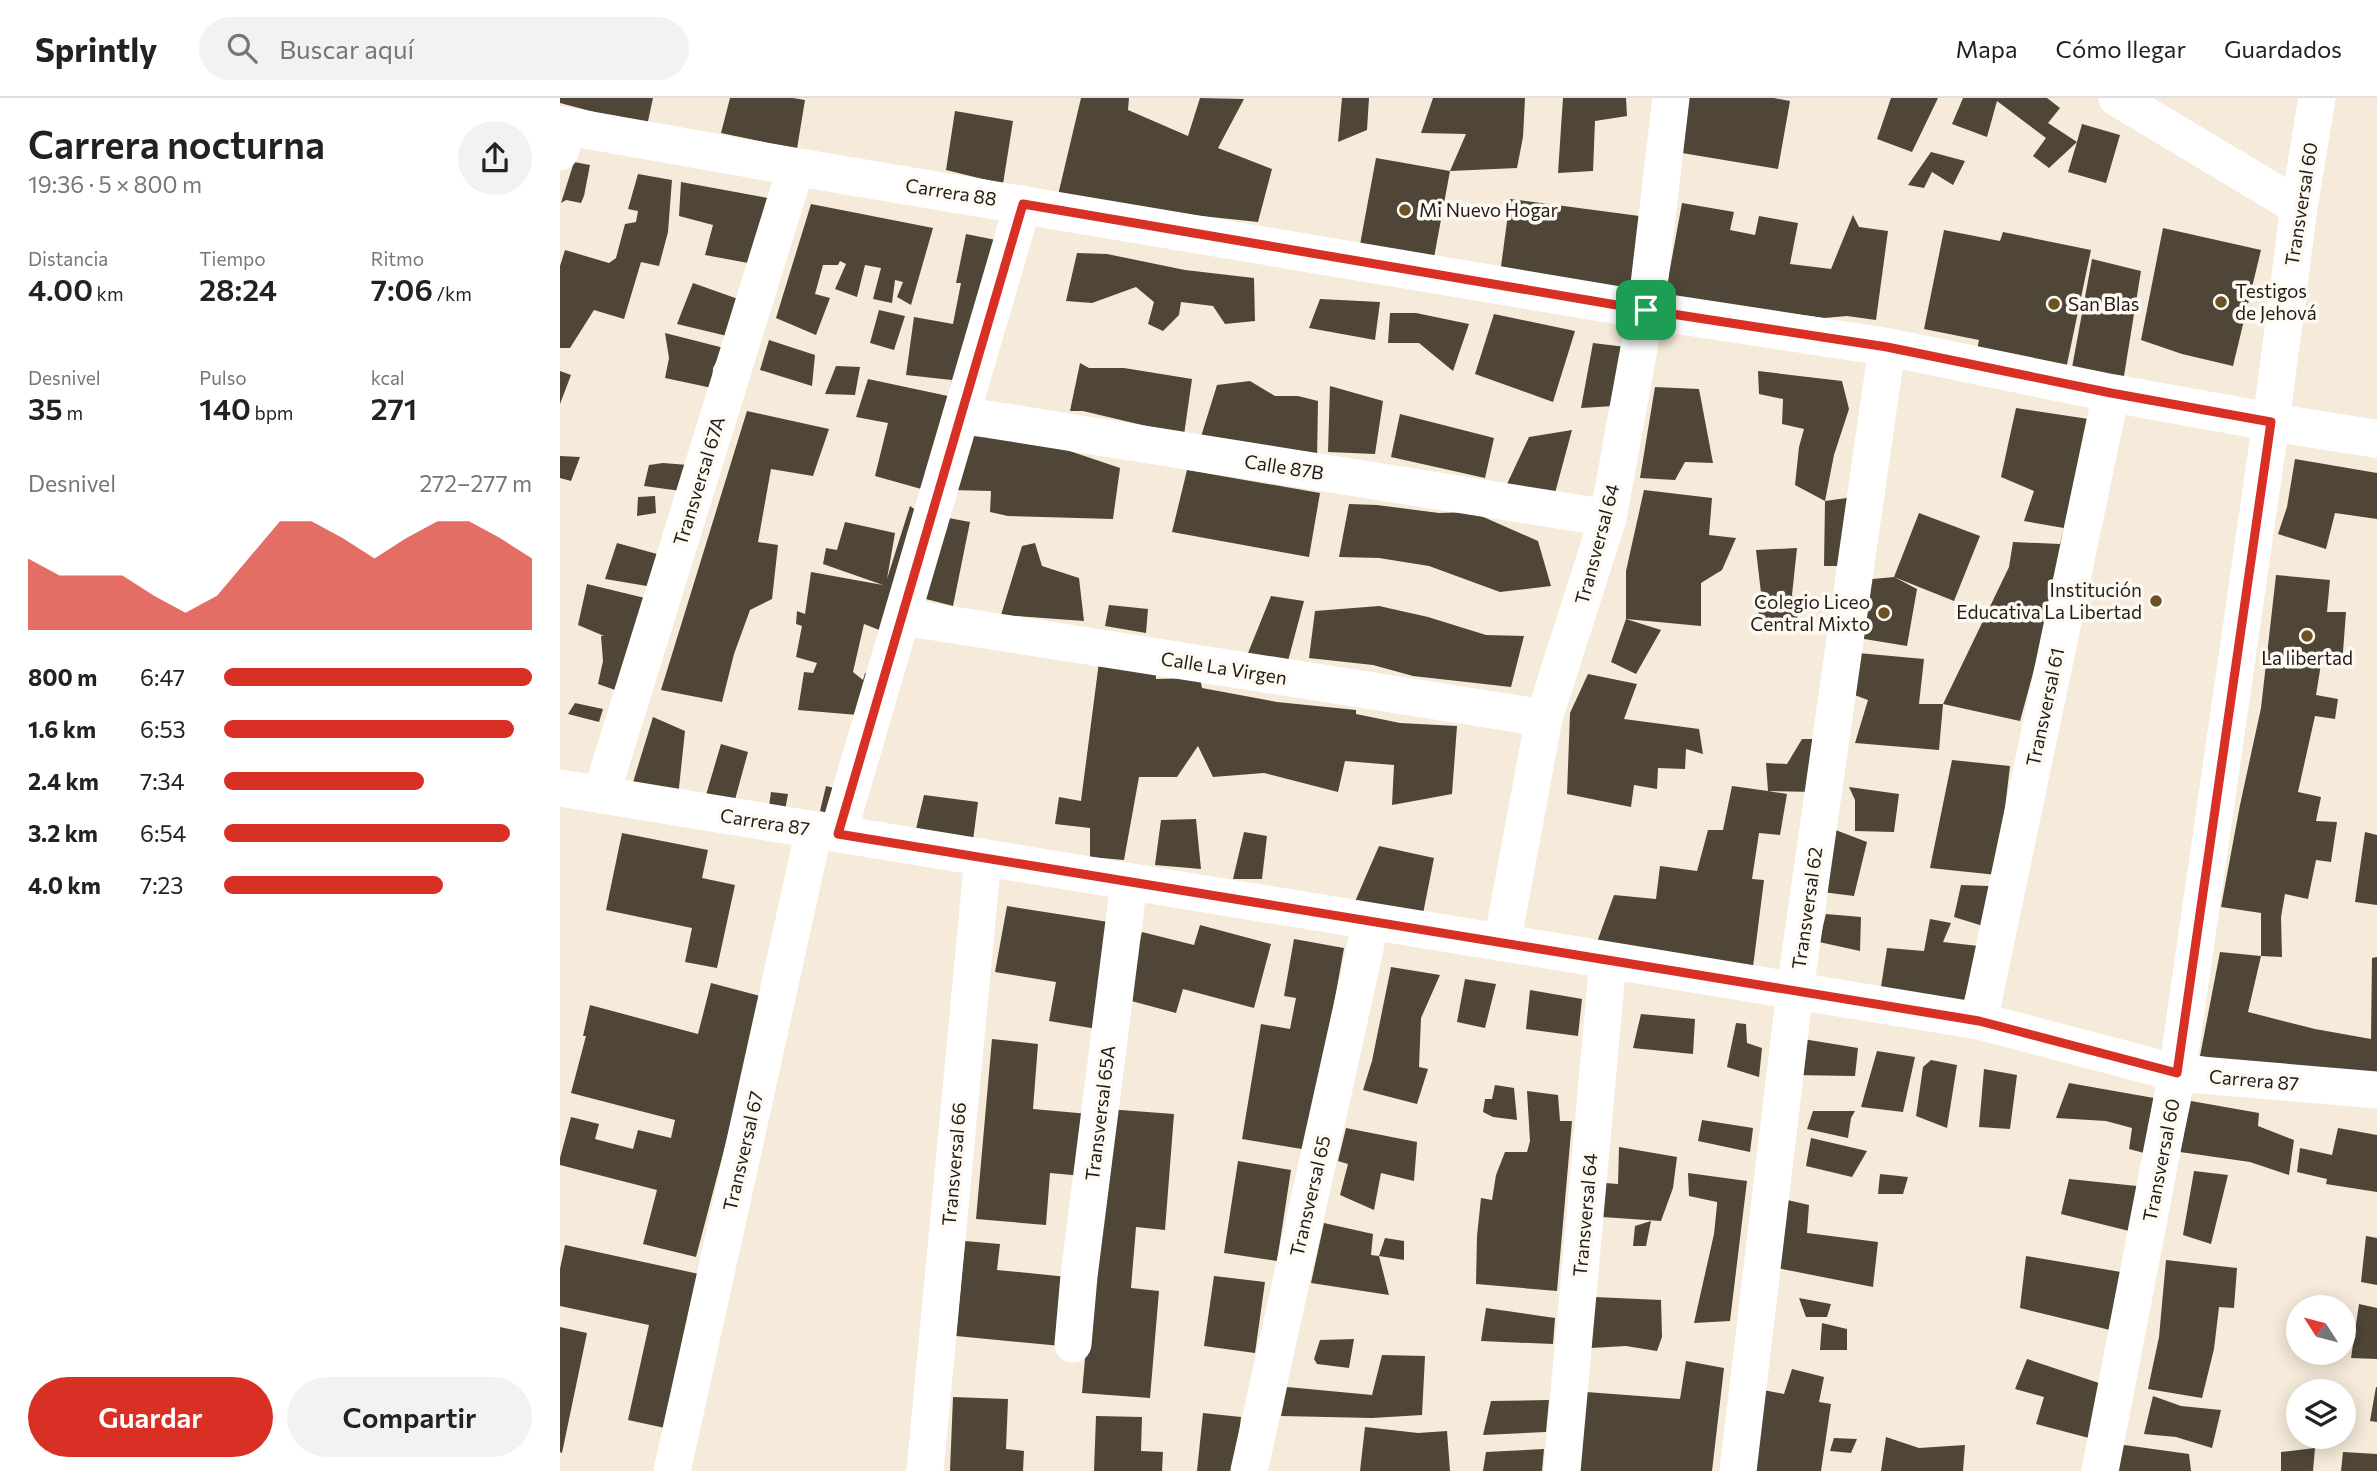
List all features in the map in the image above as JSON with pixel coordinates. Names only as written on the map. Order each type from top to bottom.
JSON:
[{"type":"street","name":"Transversal 64","points":[[1502,943],[1545,718],[1608,518],[1646,310],[1671,98]]},
{"type":"street","points":[[2117,98],[2299,207]]},
{"type":"street","name":"Transversal 60","points":[[2100,1471],[2177,1073],[2271,422],[2299,207],[2318,98]]},
{"type":"street","name":"Carrera 88","points":[[563,134],[796,167],[1646,310],[1887,347],[2111,393],[2377,439]]},
{"type":"street","name":"Transversal 67A","points":[[601,795],[796,167]]},
{"type":"street","name":"Transversal 67","points":[[672,1471],[826,832],[903,617],[1023,204]]},
{"type":"street","name":"Transversal 62","points":[[1738,1471],[1795,990],[1887,347]]},
{"type":"street","name":"Transversal 61","points":[[1979,1021],[2111,393]]},
{"type":"street","name":"Calle 87B","points":[[961,415],[1608,518]]},
{"type":"street","name":"Calle La Virgen","points":[[903,617],[1545,718]]},
{"type":"street","name":"Carrera 87","points":[[560,788],[1979,1021],[2177,1073],[2377,1090]]},
{"type":"street","name":"Transversal 66","points":[[925,1471],[983,858]]},
{"type":"street","name":"Transversal 65A","points":[[1073,1344],[1079,1276],[1129,881]]},
{"type":"street","name":"Transversal 65","points":[[1249,1471],[1371,921]]},
{"type":"street","name":"Transversal 64","points":[[1562,1471],[1608,960]]},
{"type":"building","points":[[560,98],[653,98],[647,126],[560,103]]},
{"type":"building","points":[[730,98],[805,100],[797,149],[721,133]]},
{"type":"building","points":[[1081,98],[1129,98],[1128,110],[1188,136],[1200,98],[1244,99],[1218,148],[1272,169],[1258,222],[1164,212],[1058,195]]},
{"type":"building","points":[[1342,98],[1369,98],[1367,130],[1338,142]]},
{"type":"building","points":[[1433,98],[1525,98],[1523,137],[1517,168],[1450,171],[1466,134],[1421,133]]},
{"type":"building","points":[[1563,98],[1626,98],[1627,116],[1595,121],[1593,171],[1558,173]]},
{"type":"building","points":[[1686,98],[1774,98],[1790,101],[1778,169],[1676,152]]},
{"type":"building","points":[[1891,98],[1938,98],[1912,152],[1877,139]]},
{"type":"building","points":[[1963,98],[2047,98],[2060,108],[2048,123],[2077,142],[2049,168],[2033,156],[2046,138],[1997,101],[1987,137],[1952,124]]},
{"type":"building","points":[[955,111],[1013,121],[1003,184],[946,170]]},
{"type":"building","points":[[2082,124],[2120,135],[2106,183],[2068,172]]},
{"type":"building","points":[[1931,152],[1965,161],[1953,185],[1932,172],[1924,188],[1908,185]]},
{"type":"building","name":"Mi Nuevo Hogar","points":[[1376,158],[1450,171],[1433,263],[1359,250]]},
{"type":"building","points":[[574,162],[590,165],[584,196],[581,203],[566,200],[561,203]]},
{"type":"building","points":[[638,174],[672,180],[668,232],[659,266],[641,262],[624,319],[594,310],[570,348],[560,348],[560,266],[565,250],[609,263],[616,258],[625,224],[636,222],[638,211],[628,209]]},
{"type":"building","points":[[681,182],[768,198],[748,263],[705,255],[713,225],[679,216]]},
{"type":"building","points":[[1510,199],[1647,217],[1636,293],[1500,274]]},
{"type":"building","points":[[1682,203],[1734,212],[1730,230],[1755,235],[1759,216],[1798,223],[1790,264],[1831,269],[1853,215],[1859,227],[1888,231],[1876,320],[1847,316],[1824,318],[1665,296]]},
{"type":"building","points":[[811,204],[933,228],[911,305],[897,297],[903,282],[895,280],[892,303],[873,299],[881,268],[865,265],[857,297],[835,289],[846,264],[840,261],[838,265],[823,265],[815,294],[830,298],[816,335],[776,318]]},
{"type":"building","points":[[2163,228],[2261,250],[2233,366],[2182,354],[2141,340]]},
{"type":"building","points":[[1944,230],[2000,241],[2003,232],[2091,250],[2066,369],[1977,350],[1979,340],[1924,329]]},
{"type":"building","points":[[966,234],[1011,243],[932,492],[875,476],[888,423],[856,417],[868,379],[948,396],[952,380],[906,375],[914,317],[953,324],[961,283],[956,283]]},
{"type":"building","points":[[1077,253],[1107,254],[1185,270],[1254,278],[1255,321],[1225,324],[1213,306],[1181,302],[1179,315],[1163,331],[1148,324],[1154,302],[1136,287],[1092,303],[1066,301]]},
{"type":"building","points":[[2092,259],[2141,271],[2123,382],[2071,373]]},
{"type":"building","points":[[693,283],[738,299],[727,336],[677,324]]},
{"type":"building","points":[[1320,299],[1380,302],[1375,340],[1309,328]]},
{"type":"building","points":[[879,310],[905,316],[894,350],[870,343]]},
{"type":"building","points":[[1390,313],[1416,313],[1469,324],[1453,371],[1419,343],[1388,343]]},
{"type":"building","points":[[1494,314],[1575,331],[1553,402],[1475,374]]},
{"type":"building","points":[[665,333],[724,348],[713,368],[712,388],[665,378],[669,358]]},
{"type":"building","points":[[769,340],[815,355],[812,386],[760,370]]},
{"type":"building","points":[[1593,343],[1626,347],[1614,406],[1581,408]]},
{"type":"building","points":[[1080,363],[1089,368],[1124,368],[1192,379],[1184,435],[1083,411],[1070,411]]},
{"type":"building","points":[[836,366],[860,367],[855,395],[825,394]]},
{"type":"building","points":[[560,371],[571,375],[560,404]]},
{"type":"building","points":[[1758,371],[1842,381],[1849,409],[1834,455],[1825,501],[1795,485],[1804,429],[1782,424],[1783,399],[1759,394]]},
{"type":"building","points":[[1250,381],[1275,396],[1298,396],[1318,401],[1317,461],[1199,443],[1217,385]]},
{"type":"building","points":[[1330,386],[1383,401],[1375,454],[1328,452]]},
{"type":"building","points":[[1655,387],[1699,389],[1713,463],[1685,462],[1675,480],[1640,478]]},
{"type":"building","points":[[2016,408],[2102,421],[2020,721],[1943,704],[2009,567],[2013,542],[2060,544],[2064,528],[2024,521],[2034,491],[2001,477]]},
{"type":"building","points":[[747,411],[829,429],[813,476],[771,469],[758,542],[778,545],[772,599],[750,610],[734,654],[722,702],[661,690]]},
{"type":"building","points":[[1400,414],[1494,438],[1485,478],[1391,457]]},
{"type":"building","points":[[1572,430],[1555,493],[1507,484],[1529,437]]},
{"type":"building","points":[[970,436],[1031,438],[1120,468],[1113,519],[1008,516],[990,512],[991,491],[950,490]]},
{"type":"building","points":[[560,456],[580,457],[571,481],[560,478]]},
{"type":"building","points":[[2295,459],[2377,473],[2377,519],[2335,513],[2326,549],[2278,534],[2287,507]]},
{"type":"building","points":[[649,465],[688,465],[681,491],[644,486]]},
{"type":"building","points":[[1187,470],[1320,493],[1309,557],[1172,532]]},
{"type":"building","points":[[1644,490],[1712,498],[1709,535],[1736,538],[1722,570],[1701,583],[1701,626],[1626,619],[1626,571]]},
{"type":"building","points":[[655,496],[656,513],[637,516],[638,497]]},
{"type":"building","points":[[1861,496],[1850,566],[1824,566],[1825,501]]},
{"type":"building","points":[[1349,504],[1439,513],[1472,512],[1538,541],[1551,586],[1500,592],[1429,566],[1379,558],[1339,557]]},
{"type":"building","points":[[910,506],[920,513],[892,635],[864,624],[853,672],[863,680],[865,673],[883,675],[870,716],[798,710],[804,672],[813,673],[817,663],[796,657],[802,626],[796,624],[797,611],[805,614],[811,572],[883,585],[823,564],[826,548],[837,550],[845,522],[895,533],[887,579]]},
{"type":"building","points":[[1919,513],[1980,536],[1954,601],[1894,577]]},
{"type":"building","points":[[943,517],[970,522],[953,606],[918,597]]},
{"type":"building","points":[[617,543],[657,554],[653,587],[605,579]]},
{"type":"building","points":[[1035,543],[1042,566],[1079,578],[1084,621],[1001,615],[1022,546]]},
{"type":"building","points":[[1797,548],[1792,595],[1798,618],[1758,618],[1761,593],[1756,550]]},
{"type":"building","points":[[2276,575],[2330,580],[2327,612],[2346,612],[2342,665],[2321,664],[2316,695],[2338,699],[2335,719],[2315,716],[2298,792],[2321,797],[2316,821],[2337,822],[2331,862],[2316,860],[2308,899],[2285,894],[2281,917],[2282,957],[2261,956],[2261,913],[2221,907],[2261,708]]},
{"type":"building","name":"Colegio Liceo Central Mixto","points":[[1894,577],[1917,589],[1907,646],[1852,637],[1862,580]]},
{"type":"building","points":[[587,584],[649,599],[621,692],[598,684],[603,661],[601,636],[604,636],[578,625]]},
{"type":"building","points":[[1271,596],[1304,601],[1288,661],[1248,653]]},
{"type":"building","points":[[1109,605],[1148,609],[1146,633],[1105,626]]},
{"type":"building","points":[[1379,606],[1428,617],[1486,635],[1524,636],[1511,687],[1413,676],[1373,665],[1309,658],[1315,611]]},
{"type":"building","points":[[1626,619],[1661,630],[1636,674],[1611,662]]},
{"type":"building","points":[[1847,652],[1924,659],[1919,704],[1943,704],[1939,750],[1855,743],[1868,700],[1841,690]]},
{"type":"building","points":[[1099,662],[1156,670],[1156,679],[1200,678],[1202,688],[1277,702],[1356,710],[1356,714],[1400,723],[1457,726],[1452,794],[1392,805],[1394,765],[1345,761],[1338,792],[1264,773],[1213,777],[1198,746],[1177,777],[1139,777],[1124,860],[1090,857],[1090,828],[1055,824],[1059,797],[1081,801]]},
{"type":"building","points":[[1588,674],[1637,684],[1624,719],[1699,729],[1703,754],[1686,749],[1685,769],[1658,768],[1657,789],[1634,785],[1631,807],[1567,794],[1570,713]]},
{"type":"building","points":[[575,703],[603,709],[599,722],[568,714]]},
{"type":"building","points":[[653,717],[685,731],[678,797],[631,789]]},
{"type":"building","points":[[1802,739],[1825,739],[1816,792],[1768,791],[1766,763],[1787,764]]},
{"type":"building","points":[[721,744],[748,752],[733,807],[706,795]]},
{"type":"building","points":[[1952,760],[2010,766],[1997,875],[1930,868]]},
{"type":"building","points":[[826,786],[847,791],[841,816],[820,811]]},
{"type":"building","points":[[1732,786],[1787,794],[1780,835],[1759,833],[1752,879],[1764,880],[1752,975],[1593,953],[1614,895],[1656,899],[1660,866],[1697,871],[1708,830],[1723,830]]},
{"type":"building","points":[[1849,787],[1899,794],[1894,832],[1855,831],[1855,800]]},
{"type":"building","points":[[771,792],[788,794],[784,816],[768,813]]},
{"type":"building","points":[[924,795],[978,802],[972,848],[915,833]]},
{"type":"building","points":[[1196,819],[1201,869],[1155,865],[1161,820]]},
{"type":"building","points":[[1833,829],[1867,842],[1854,896],[1822,892]]},
{"type":"building","points":[[1244,832],[1267,836],[1262,879],[1233,879]]},
{"type":"building","points":[[2365,832],[2377,835],[2377,905],[2355,902]]},
{"type":"building","points":[[622,833],[708,850],[702,878],[735,885],[717,968],[685,962],[692,928],[606,910]]},
{"type":"building","points":[[1379,846],[1434,858],[1420,929],[1350,913]]},
{"type":"building","points":[[1961,885],[1989,886],[1983,926],[1954,917]]},
{"type":"building","points":[[1007,906],[1115,923],[1097,1029],[1049,1021],[1056,982],[995,972]]},
{"type":"building","points":[[1826,914],[1861,917],[1860,951],[1819,942]]},
{"type":"building","points":[[1930,919],[1951,923],[1943,942],[1979,946],[1962,1008],[1879,1000],[1887,948],[1924,951]]},
{"type":"building","points":[[1200,925],[1271,944],[1254,1008],[1183,989],[1176,1013],[1124,999],[1142,932],[1194,945]]},
{"type":"building","points":[[1294,939],[1344,948],[1308,1150],[1242,1139],[1261,1024],[1290,1029],[1296,998],[1284,996]]},
{"type":"building","points":[[2220,952],[2261,956],[2248,1012],[2315,1029],[2371,1039],[2372,958],[2377,957],[2377,1085],[2200,1056]]},
{"type":"building","points":[[1391,967],[1440,975],[1421,1018],[1419,1067],[1428,1069],[1417,1104],[1363,1090],[1372,1061]]},
{"type":"building","points":[[1465,979],[1496,984],[1485,1028],[1457,1022]]},
{"type":"building","points":[[711,983],[764,997],[696,1257],[643,1244],[657,1190],[560,1165],[560,1158],[571,1117],[599,1124],[595,1139],[633,1149],[638,1130],[671,1138],[675,1120],[571,1093],[586,1036],[583,1036],[590,1005],[698,1034]]},
{"type":"building","points":[[1530,990],[1582,999],[1578,1036],[1526,1029]]},
{"type":"building","points":[[1641,1014],[1695,1019],[1693,1054],[1633,1048]]},
{"type":"building","points":[[1736,1023],[1746,1024],[1747,1043],[1762,1048],[1759,1077],[1727,1067]]},
{"type":"building","points":[[1797,1038],[1858,1048],[1855,1076],[1793,1075]]},
{"type":"building","points":[[992,1039],[1038,1044],[1033,1109],[1089,1114],[1083,1176],[1050,1173],[1046,1225],[976,1219]]},
{"type":"building","points":[[1877,1051],[1915,1057],[1903,1112],[1861,1107]]},
{"type":"building","points":[[1931,1060],[1957,1065],[1947,1128],[1916,1116],[1923,1067]]},
{"type":"building","points":[[1984,1069],[2017,1075],[2010,1129],[1979,1127]]},
{"type":"building","points":[[2069,1083],[2154,1098],[2144,1153],[2129,1149],[2132,1128],[2106,1121],[2056,1118]]},
{"type":"building","points":[[1495,1085],[1514,1088],[1517,1120],[1493,1117],[1483,1112],[1485,1099],[1492,1099]]},
{"type":"building","points":[[1527,1091],[1558,1095],[1560,1121],[1572,1121],[1557,1291],[1476,1284],[1481,1198],[1492,1200],[1496,1175],[1505,1152],[1527,1152],[1530,1141]]},
{"type":"building","points":[[2191,1101],[2259,1113],[2258,1126],[2294,1140],[2289,1175],[2250,1162],[2180,1152]]},
{"type":"building","points":[[1107,1109],[1174,1114],[1165,1230],[1136,1227],[1131,1288],[1159,1291],[1150,1398],[1082,1393]]},
{"type":"building","points":[[1813,1111],[1855,1111],[1851,1118],[1848,1138],[1807,1129]]},
{"type":"building","points":[[1702,1120],[1753,1128],[1750,1152],[1698,1141]]},
{"type":"building","points":[[1346,1128],[1417,1142],[1414,1181],[1381,1173],[1374,1210],[1340,1195],[1348,1164],[1338,1161]]},
{"type":"building","points":[[2338,1128],[2377,1135],[2377,1192],[2326,1184],[2327,1179],[2297,1172],[2300,1148],[2332,1155]]},
{"type":"building","points":[[1811,1138],[1867,1151],[1852,1177],[1806,1166]]},
{"type":"building","points":[[1619,1147],[1677,1157],[1673,1188],[1661,1221],[1602,1217],[1605,1183],[1618,1184]]},
{"type":"building","points":[[1238,1161],[1291,1170],[1277,1261],[1224,1253]]},
{"type":"building","points":[[2194,1171],[2228,1175],[2211,1244],[2183,1235]]},
{"type":"building","points":[[1688,1173],[1747,1181],[1730,1321],[1694,1323],[1714,1234],[1717,1202],[1689,1196]]},
{"type":"building","points":[[1880,1174],[1908,1177],[1903,1194],[1878,1194]]},
{"type":"building","points":[[2069,1179],[2137,1186],[2129,1231],[2061,1214]]},
{"type":"building","points":[[1779,1198],[1809,1205],[1807,1233],[1878,1242],[1873,1287],[1772,1267]]},
{"type":"building","points":[[1651,1221],[1646,1246],[1633,1246],[1635,1226]]},
{"type":"building","points":[[1324,1223],[1373,1234],[1371,1255],[1379,1256],[1389,1295],[1311,1283]]},
{"type":"building","points":[[2366,1236],[2377,1238],[2377,1285],[2361,1282]]},
{"type":"building","points":[[1385,1238],[1404,1241],[1404,1260],[1379,1256]]},
{"type":"building","points":[[965,1241],[1000,1244],[997,1270],[1068,1277],[1061,1346],[956,1336]]},
{"type":"building","points":[[565,1245],[699,1274],[665,1428],[628,1420],[649,1325],[560,1306],[560,1269]]},
{"type":"building","points":[[2026,1256],[2121,1272],[2110,1330],[2020,1308]]},
{"type":"building","points":[[2166,1260],[2237,1268],[2234,1308],[2219,1307],[2214,1349],[2202,1398],[2148,1389],[2159,1337]]},
{"type":"building","points":[[1214,1276],[1265,1282],[1255,1353],[1204,1346]]},
{"type":"building","points":[[1595,1297],[1661,1300],[1662,1337],[1657,1351],[1626,1346],[1590,1348]]},
{"type":"building","points":[[1799,1298],[1831,1304],[1827,1317],[1806,1317]]},
{"type":"building","points":[[2359,1304],[2377,1308],[2377,1359],[2356,1358]]},
{"type":"building","points":[[1486,1308],[1555,1318],[1553,1344],[1481,1341]]},
{"type":"building","points":[[1822,1323],[1847,1329],[1847,1350],[1820,1350]]},
{"type":"building","points":[[560,1327],[587,1333],[562,1453],[560,1452]]},
{"type":"building","points":[[1354,1339],[1349,1368],[1317,1364],[1314,1359],[1320,1340]]},
{"type":"building","points":[[1382,1355],[1425,1356],[1422,1415],[1372,1418],[1281,1416],[1287,1387],[1372,1395]]},
{"type":"building","points":[[2027,1359],[2099,1383],[2089,1438],[2036,1424],[2044,1397],[2015,1389]]},
{"type":"building","points":[[1686,1361],[1724,1368],[1712,1471],[1578,1471],[1586,1392],[1680,1399]]},
{"type":"building","points":[[1792,1369],[1824,1377],[1819,1402],[1831,1404],[1821,1471],[1749,1471],[1758,1389],[1784,1394]]},
{"type":"building","points":[[2377,1387],[2377,1422],[2370,1421]]},
{"type":"building","points":[[2153,1396],[2181,1406],[2221,1410],[2212,1448],[2176,1437],[2144,1434]]},
{"type":"building","points":[[953,1397],[1008,1399],[1006,1449],[1024,1451],[1023,1471],[950,1471]]},
{"type":"building","points":[[1549,1400],[1546,1432],[1483,1435],[1491,1401]]},
{"type":"building","points":[[1203,1413],[1241,1417],[1235,1471],[1197,1471]]},
{"type":"building","points":[[1096,1416],[1142,1417],[1141,1451],[1163,1452],[1162,1471],[1094,1471]]},
{"type":"building","points":[[1365,1427],[1418,1433],[1447,1431],[1450,1471],[1360,1471]]},
{"type":"building","points":[[1886,1437],[1919,1448],[1965,1445],[1963,1471],[1881,1471]]},
{"type":"building","points":[[1834,1438],[1857,1439],[1851,1453],[1830,1451]]},
{"type":"building","points":[[2117,1444],[2189,1454],[2191,1471],[2111,1471]]},
{"type":"building","points":[[1544,1449],[1542,1471],[1483,1471],[1486,1452]]},
{"type":"building","points":[[2315,1449],[2313,1471],[2281,1471],[2281,1452]]},
{"type":"building","points":[[2343,1452],[2377,1454],[2377,1471],[2341,1471]]},
{"type":"place","name":"Mi Nuevo Hogar","points":[[1405,210]]},
{"type":"place","name":"Testigos de Jehová","points":[[2221,302]]},
{"type":"place","name":"San Blas","points":[[2054,304]]},
{"type":"place","name":"Institución Educativa La Libertad","points":[[2156,601]]},
{"type":"place","name":"Colegio Liceo Central Mixto","points":[[1884,613]]},
{"type":"place","name":"La libertad","points":[[2307,636]]},
{"type":"route","points":[[1023,204],[1646,310],[1887,347],[2111,393],[2271,422],[2177,1073],[1979,1021],[838,834],[1023,204]]}]
